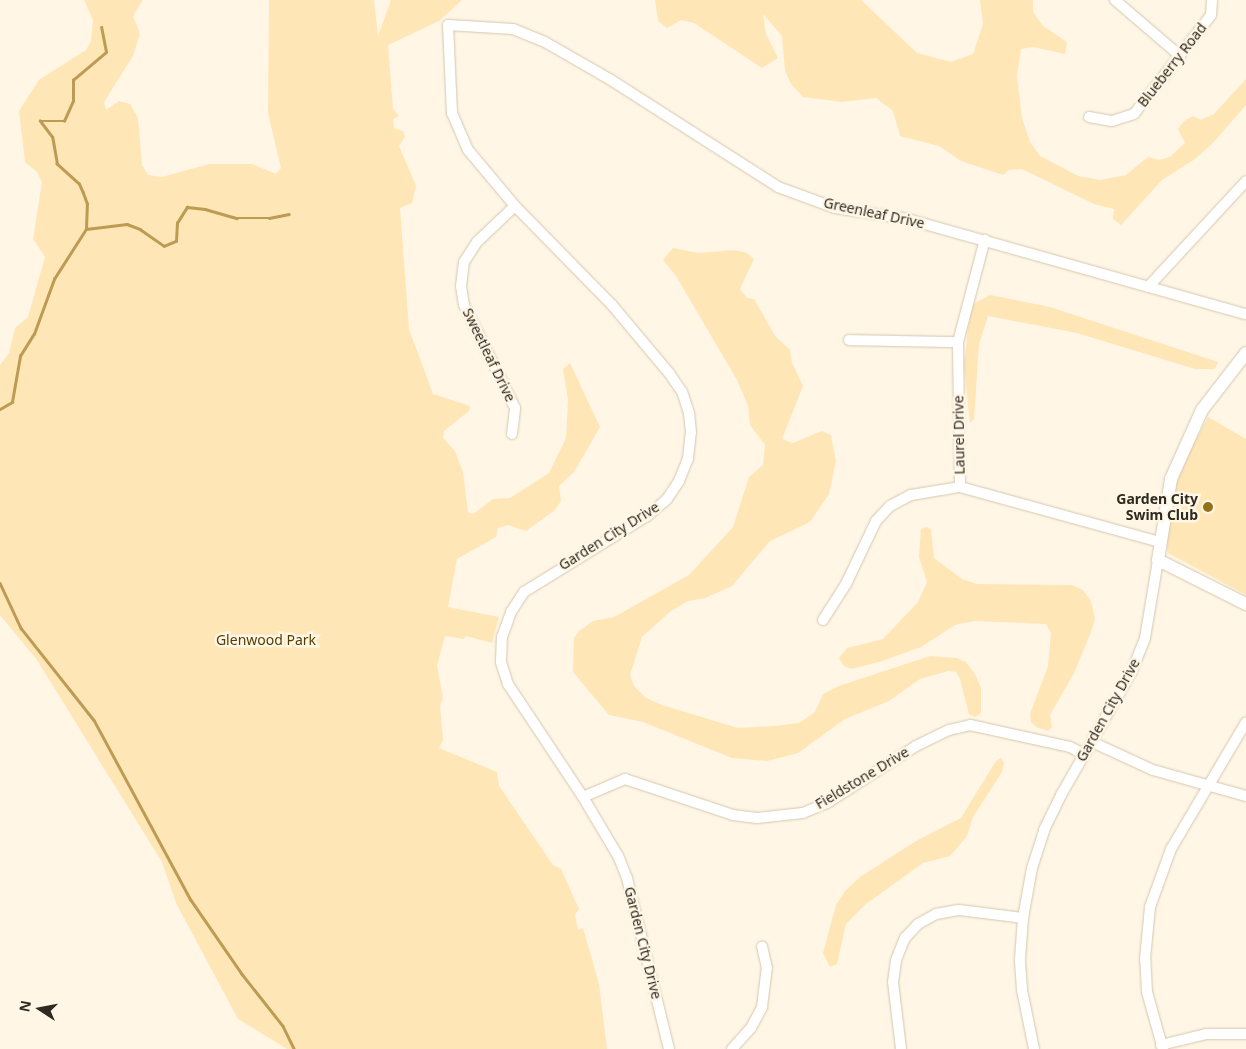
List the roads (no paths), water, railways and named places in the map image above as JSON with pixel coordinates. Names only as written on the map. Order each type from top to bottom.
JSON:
[{"type":"street","points":[[1115,0],[1180,56]]},
{"type":"street","name":"Blueberry Road","points":[[1089,118],[1112,121],[1134,114],[1210,15],[1212,0]]},
{"type":"street","name":"Garden City Drive","points":[[448,25],[452,113],[468,150],[515,206],[612,305],[669,373],[682,392],[691,432],[688,459],[680,481],[667,499],[647,516],[524,592],[511,612],[502,637],[501,662],[508,684],[583,797],[618,856],[627,878],[669,1049]]},
{"type":"street","name":"Greenleaf Drive","points":[[448,25],[513,29],[545,42],[611,80],[778,187],[835,208],[907,219],[985,239],[1246,314]]},
{"type":"street","points":[[1148,287],[1246,182]]},
{"type":"street","name":"Sweetleaf Drive","points":[[512,434],[515,408],[464,305],[461,286],[464,262],[476,242],[515,206]]},
{"type":"street","name":"Laurel Drive","points":[[985,239],[958,342],[960,487],[1159,542]]},
{"type":"street","points":[[849,340],[958,342]]},
{"type":"street","name":"Garden City Drive","points":[[1034,1049],[1022,990],[1023,918],[1032,868],[1044,830],[1084,754],[1131,673],[1145,638],[1170,479],[1195,426],[1217,388],[1246,353]]},
{"type":"street","points":[[823,620],[846,584],[876,520],[890,506],[911,494],[960,487]]},
{"type":"street","points":[[1158,560],[1246,604]]},
{"type":"street","points":[[1246,722],[1171,849],[1150,907],[1145,959],[1147,992],[1162,1047],[1206,1034],[1246,1034]]},
{"type":"street","name":"Fieldstone Drive","points":[[583,797],[624,779],[733,816],[780,817],[803,813],[827,803],[916,746],[949,730],[970,725],[1070,747],[1084,754]]},
{"type":"street","points":[[1092,742],[1131,762],[1246,796]]},
{"type":"street","points":[[901,1049],[893,982],[896,960],[905,938],[936,914],[959,910],[1023,918]]},
{"type":"street","points":[[732,1049],[751,1028],[762,1007],[768,968],[762,947]]},
{"type":"waterway","points":[[0,409],[12,402],[20,356],[34,334],[54,279],[86,229],[87,204],[83,193],[79,184],[57,164],[52,137],[40,121],[64,121],[73,101],[73,80],[106,52],[101,27]]},
{"type":"waterway","points":[[86,229],[127,224],[140,229],[164,246],[176,241],[177,223],[187,207],[205,209],[237,218],[269,218],[289,214]]},
{"type":"waterway","points":[[0,583],[21,628],[94,720],[191,900],[242,974],[283,1026],[294,1049]]},
{"type":"place","name":"Garden City Swim Club","points":[[1208,507]]},
{"type":"park label","name":"Glenwood Park","points":[[266,640]]}]
